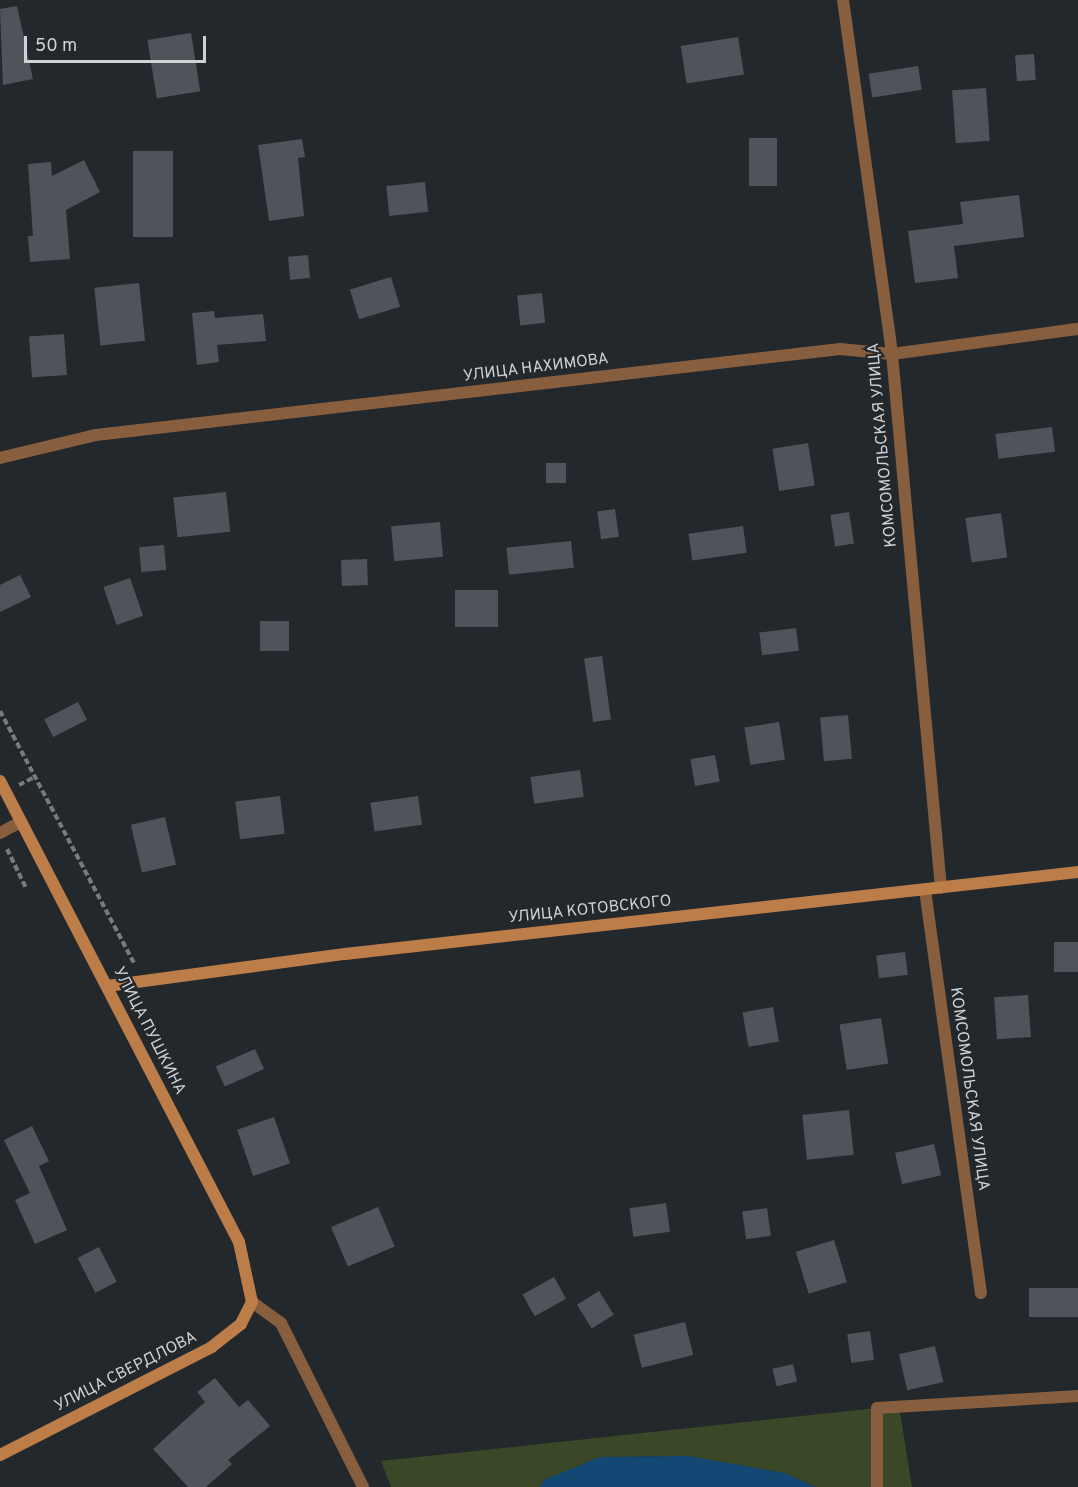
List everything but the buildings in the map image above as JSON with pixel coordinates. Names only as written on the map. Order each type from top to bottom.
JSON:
[{"type":"main road","name":"УЛИЦА ПУШКИНА","points":[[0,781],[239,1242],[252,1302]]},
{"type":"main road","name":"УЛИЦА КОТОВСКОГО","points":[[107,986],[143,979],[1078,872]]},
{"type":"main road","name":"УЛИЦА СВЕРДЛОВА","points":[[0,1455],[212,1347],[241,1324],[252,1302]]},
{"type":"street","name":"КОМСОМОЛЬСКАЯ УЛИЦА","points":[[843,0],[892,354],[940,888]]},
{"type":"street","name":"УЛИЦА НАХИМОВА","points":[[0,458],[96,435],[132,430],[840,349],[892,354],[1078,329]]},
{"type":"street","points":[[3,839],[21,822]]},
{"type":"street","name":"КОМСОМОЛЬСКАЯ УЛИЦА","points":[[925,890],[981,1293]]},
{"type":"street","points":[[252,1302],[281,1323],[363,1487]]},
{"type":"street","points":[[877,1487],[877,1408],[1078,1396]]},
{"type":"path","points":[[0,711],[143,979]]},
{"type":"path","points":[[18,786],[35,777]]},
{"type":"path","points":[[3,839],[26,888]]},
{"type":"green space","points":[[877,1408],[900,1412],[912,1487],[816,1487],[784,1473],[687,1456],[600,1457],[544,1480],[540,1487],[391,1487],[381,1461]]},
{"type":"water","points":[[688,1456],[784,1473],[816,1487],[540,1487],[544,1480],[600,1457]]}]
